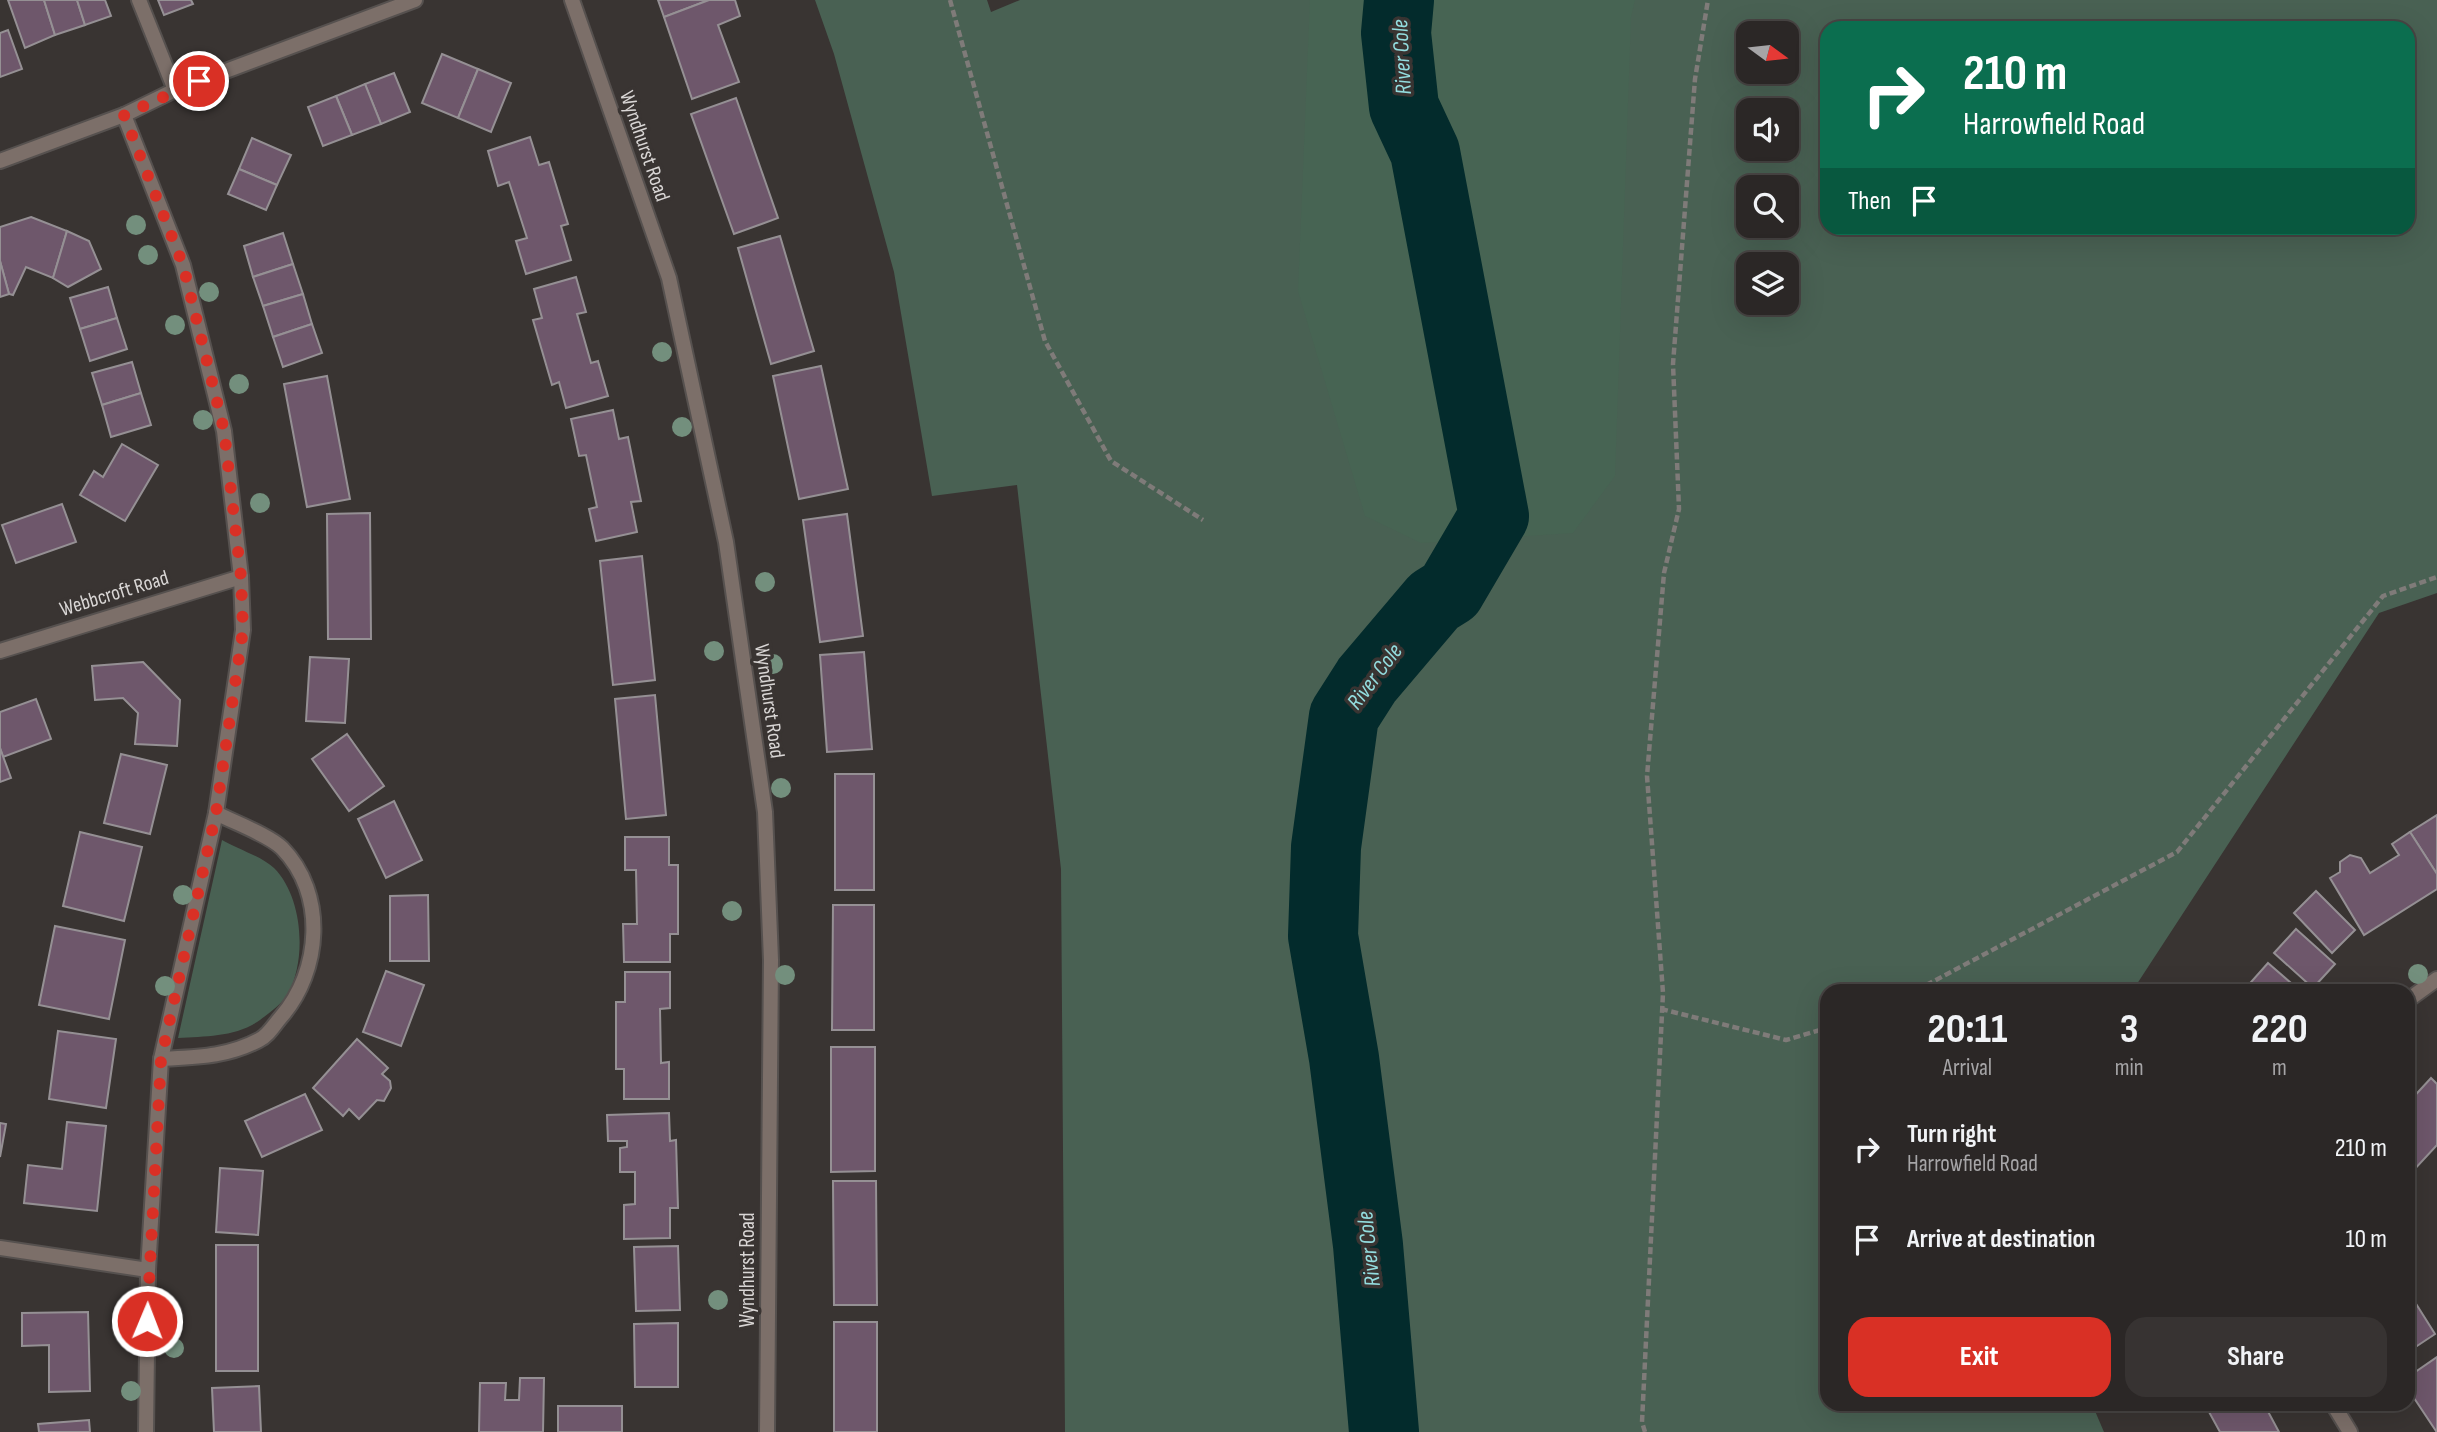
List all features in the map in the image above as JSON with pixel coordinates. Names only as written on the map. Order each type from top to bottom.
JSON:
[{"type":"street","points":[[139,0],[175,90]]},
{"type":"street","points":[[0,161],[124,115],[175,90],[415,0]]},
{"type":"street","name":"Wyndhurst Road","points":[[572,0],[669,278],[726,542],[765,812],[771,960],[767,1432]]},
{"type":"street","points":[[124,115],[183,265],[224,430],[241,577],[243,630],[216,813],[161,1059],[148,1270],[146,1432]]},
{"type":"street","name":"Webbcroft Road","points":[[0,651],[241,577]]},
{"type":"street","points":[[161,1059],[223,1056],[262,1039],[296,1000],[312,958],[313,913],[305,881],[281,846],[216,813]]},
{"type":"street","points":[[2415,995],[2437,979]]},
{"type":"street","points":[[0,1248],[148,1270]]},
{"type":"street","points":[[2337,1411],[2350,1432]]},
{"type":"path","points":[[950,0],[1045,341],[1111,461],[1203,520]]},
{"type":"path","points":[[1645,1432],[1642,1422],[1661,1009],[1647,776],[1664,573],[1679,509],[1672,364],[1695,79],[1708,0]]},
{"type":"path","points":[[1928,984],[2177,852],[2383,596],[2437,577]]},
{"type":"path","points":[[1661,1009],[1786,1041],[1820,1030]]},
{"type":"green space","points":[[815,0],[987,0],[991,12],[1020,0],[2437,0],[2437,593],[2379,613],[2137,984],[1820,984],[1820,1411],[2095,1411],[2104,1432],[1065,1432],[1061,869],[1017,485],[932,496],[894,272],[834,54]]},
{"type":"green space","points":[[1310,0],[1635,0],[1631,17],[1615,476],[1573,533],[1421,543],[1365,516],[1298,291]]},
{"type":"green space","points":[[222,840],[269,864],[284,880],[296,911],[299,929],[298,964],[286,997],[251,1026],[231,1033],[178,1038]]},
{"type":"building","points":[[8,0],[44,0],[55,35],[25,48]]},
{"type":"building","points":[[44,0],[77,0],[85,25],[55,35]]},
{"type":"building","points":[[77,0],[105,0],[111,16],[85,25]]},
{"type":"building","points":[[158,0],[191,0],[193,4],[164,15]]},
{"type":"building","points":[[658,0],[709,0],[664,17]]},
{"type":"building","points":[[709,0],[735,0],[740,16],[718,25],[739,82],[692,99],[664,17]]},
{"type":"building","points":[[8,30],[22,69],[0,77],[0,33]]},
{"type":"building","points":[[442,54],[478,69],[458,118],[422,103]]},
{"type":"building","points":[[478,69],[511,83],[491,132],[458,118]]},
{"type":"building","points":[[394,73],[410,112],[381,124],[365,84]]},
{"type":"building","points":[[365,84],[381,124],[352,135],[336,96]]},
{"type":"building","points":[[336,96],[352,135],[323,146],[308,107]]},
{"type":"building","points":[[736,98],[778,218],[734,234],[691,114]]},
{"type":"building","points":[[530,137],[539,165],[549,162],[568,224],[561,226],[571,260],[526,274],[516,241],[527,238],[509,182],[498,186],[488,151]]},
{"type":"building","points":[[252,138],[291,155],[277,185],[239,169]]},
{"type":"building","points":[[239,169],[277,185],[266,210],[228,194]]},
{"type":"building","points":[[31,217],[67,231],[53,278],[26,267],[13,295],[9,294],[0,261],[0,227]]},
{"type":"building","points":[[67,231],[89,241],[101,269],[68,287],[53,278]]},
{"type":"building","points":[[283,233],[293,264],[253,277],[244,246]]},
{"type":"building","points":[[780,236],[814,351],[771,364],[738,248]]},
{"type":"building","points":[[0,261],[9,294],[0,297]]},
{"type":"building","points":[[293,264],[303,294],[263,306],[253,277]]},
{"type":"building","points":[[576,277],[586,312],[577,314],[591,363],[598,361],[608,396],[566,408],[559,382],[552,385],[533,320],[542,318],[534,289]]},
{"type":"building","points":[[108,287],[117,318],[80,329],[70,298]]},
{"type":"building","points":[[303,294],[312,324],[273,337],[263,306]]},
{"type":"building","points":[[117,318],[127,349],[90,361],[80,329]]},
{"type":"building","points":[[312,324],[322,353],[283,367],[273,337]]},
{"type":"building","points":[[132,362],[141,393],[102,405],[92,373]]},
{"type":"building","points":[[821,366],[848,489],[799,499],[773,376]]},
{"type":"building","points":[[327,376],[350,499],[307,507],[284,384]]},
{"type":"building","points":[[141,393],[151,425],[111,437],[102,405]]},
{"type":"building","points":[[613,410],[619,439],[628,437],[641,501],[631,502],[637,532],[596,541],[589,509],[597,507],[586,455],[579,456],[571,419]]},
{"type":"building","points":[[122,444],[158,465],[125,521],[80,495],[94,471],[103,477]]},
{"type":"building","points":[[62,504],[76,542],[16,563],[2,525]]},
{"type":"building","points":[[370,513],[371,639],[328,639],[327,514]]},
{"type":"building","points":[[847,514],[863,636],[820,642],[803,520]]},
{"type":"building","points":[[642,556],[655,680],[613,685],[600,561]]},
{"type":"building","points":[[864,652],[872,749],[827,752],[820,655]]},
{"type":"building","points":[[310,657],[349,659],[345,723],[306,721]]},
{"type":"building","points":[[143,662],[180,700],[177,746],[135,744],[138,713],[123,698],[95,700],[92,666]]},
{"type":"building","points":[[655,695],[666,815],[626,819],[615,699]]},
{"type":"building","points":[[36,699],[51,739],[3,757],[0,748],[0,712]]},
{"type":"building","points":[[347,734],[384,786],[349,811],[312,759]]},
{"type":"building","points":[[0,748],[11,778],[0,782]]},
{"type":"building","points":[[121,754],[167,765],[150,834],[104,823]]},
{"type":"building","points":[[835,774],[874,774],[874,890],[835,890]]},
{"type":"building","points":[[394,801],[422,860],[386,878],[358,819]]},
{"type":"building","points":[[2437,815],[2437,874],[2410,832]]},
{"type":"building","points":[[80,832],[142,847],[124,921],[63,906]]},
{"type":"building","points":[[2410,832],[2437,874],[2437,889],[2364,935],[2330,878],[2340,872],[2340,862],[2350,855],[2361,858],[2370,873],[2399,855],[2392,844]]},
{"type":"building","points":[[625,837],[669,837],[669,865],[678,865],[678,934],[670,934],[670,962],[624,962],[623,924],[637,924],[636,870],[625,870]]},
{"type":"building","points":[[2316,891],[2355,930],[2332,953],[2294,913]]},
{"type":"building","points":[[428,895],[429,961],[390,961],[390,896]]},
{"type":"building","points":[[833,905],[874,905],[874,1030],[832,1030]]},
{"type":"building","points":[[55,926],[125,940],[109,1019],[39,1005]]},
{"type":"building","points":[[2296,929],[2335,964],[2317,984],[2309,984],[2274,953]]},
{"type":"building","points":[[2268,963],[2292,984],[2249,984]]},
{"type":"building","points":[[386,971],[424,985],[401,1046],[363,1032]]},
{"type":"building","points":[[625,972],[670,972],[670,1008],[660,1009],[661,1063],[669,1062],[669,1099],[624,1099],[624,1069],[616,1069],[616,1002],[625,1002]]},
{"type":"building","points":[[58,1031],[116,1039],[106,1108],[49,1099]]},
{"type":"building","points":[[357,1039],[388,1068],[382,1074],[390,1081],[391,1088],[384,1101],[377,1100],[359,1119],[349,1109],[343,1116],[313,1088]]},
{"type":"building","points":[[831,1047],[875,1047],[875,1171],[831,1172]]},
{"type":"building","points":[[2431,1078],[2437,1084],[2437,1145],[2415,1169],[2415,1095]]},
{"type":"building","points":[[305,1094],[322,1130],[262,1157],[245,1121]]},
{"type":"building","points":[[669,1113],[670,1141],[676,1140],[678,1208],[670,1208],[670,1238],[624,1239],[624,1205],[635,1204],[635,1172],[620,1172],[620,1148],[627,1147],[627,1141],[608,1141],[607,1115]]},
{"type":"building","points":[[67,1122],[106,1126],[97,1211],[24,1203],[28,1165],[62,1169]]},
{"type":"building","points":[[0,1123],[6,1124],[0,1157]]},
{"type":"building","points":[[220,1168],[263,1171],[258,1235],[216,1232]]},
{"type":"building","points":[[833,1181],[876,1181],[877,1305],[834,1305]]},
{"type":"building","points":[[216,1245],[258,1245],[258,1371],[216,1371]]},
{"type":"building","points":[[678,1246],[680,1310],[636,1311],[634,1247]]},
{"type":"building","points":[[2415,1302],[2435,1334],[2415,1347]]},
{"type":"building","points":[[88,1312],[90,1391],[49,1392],[49,1345],[22,1346],[22,1313]]},
{"type":"building","points":[[834,1322],[877,1322],[877,1432],[834,1432]]},
{"type":"building","points":[[678,1323],[678,1387],[635,1387],[634,1324]]},
{"type":"building","points":[[2437,1357],[2437,1431],[2415,1400],[2415,1372]]},
{"type":"building","points":[[520,1378],[544,1378],[543,1432],[479,1432],[480,1383],[506,1383],[505,1400],[519,1400]]},
{"type":"building","points":[[259,1386],[261,1432],[214,1432],[212,1388]]},
{"type":"building","points":[[558,1406],[622,1406],[622,1432],[558,1432]]},
{"type":"building","points":[[2268,1411],[2279,1432],[2220,1432],[2209,1412]]},
{"type":"building","points":[[89,1420],[90,1432],[39,1432],[38,1424]]},
{"type":"waterway","name":"River Cole","points":[[1384,1432],[1368,1245],[1344,1058],[1323,936],[1326,847],[1344,716],[1367,680],[1434,601],[1450,591],[1494,516],[1425,152],[1404,107],[1396,33],[1399,0]]},
{"type":"route","points":[[147,1321],[161,1059],[216,813],[243,630],[241,577],[224,430],[183,265],[124,115],[199,81]]}]
